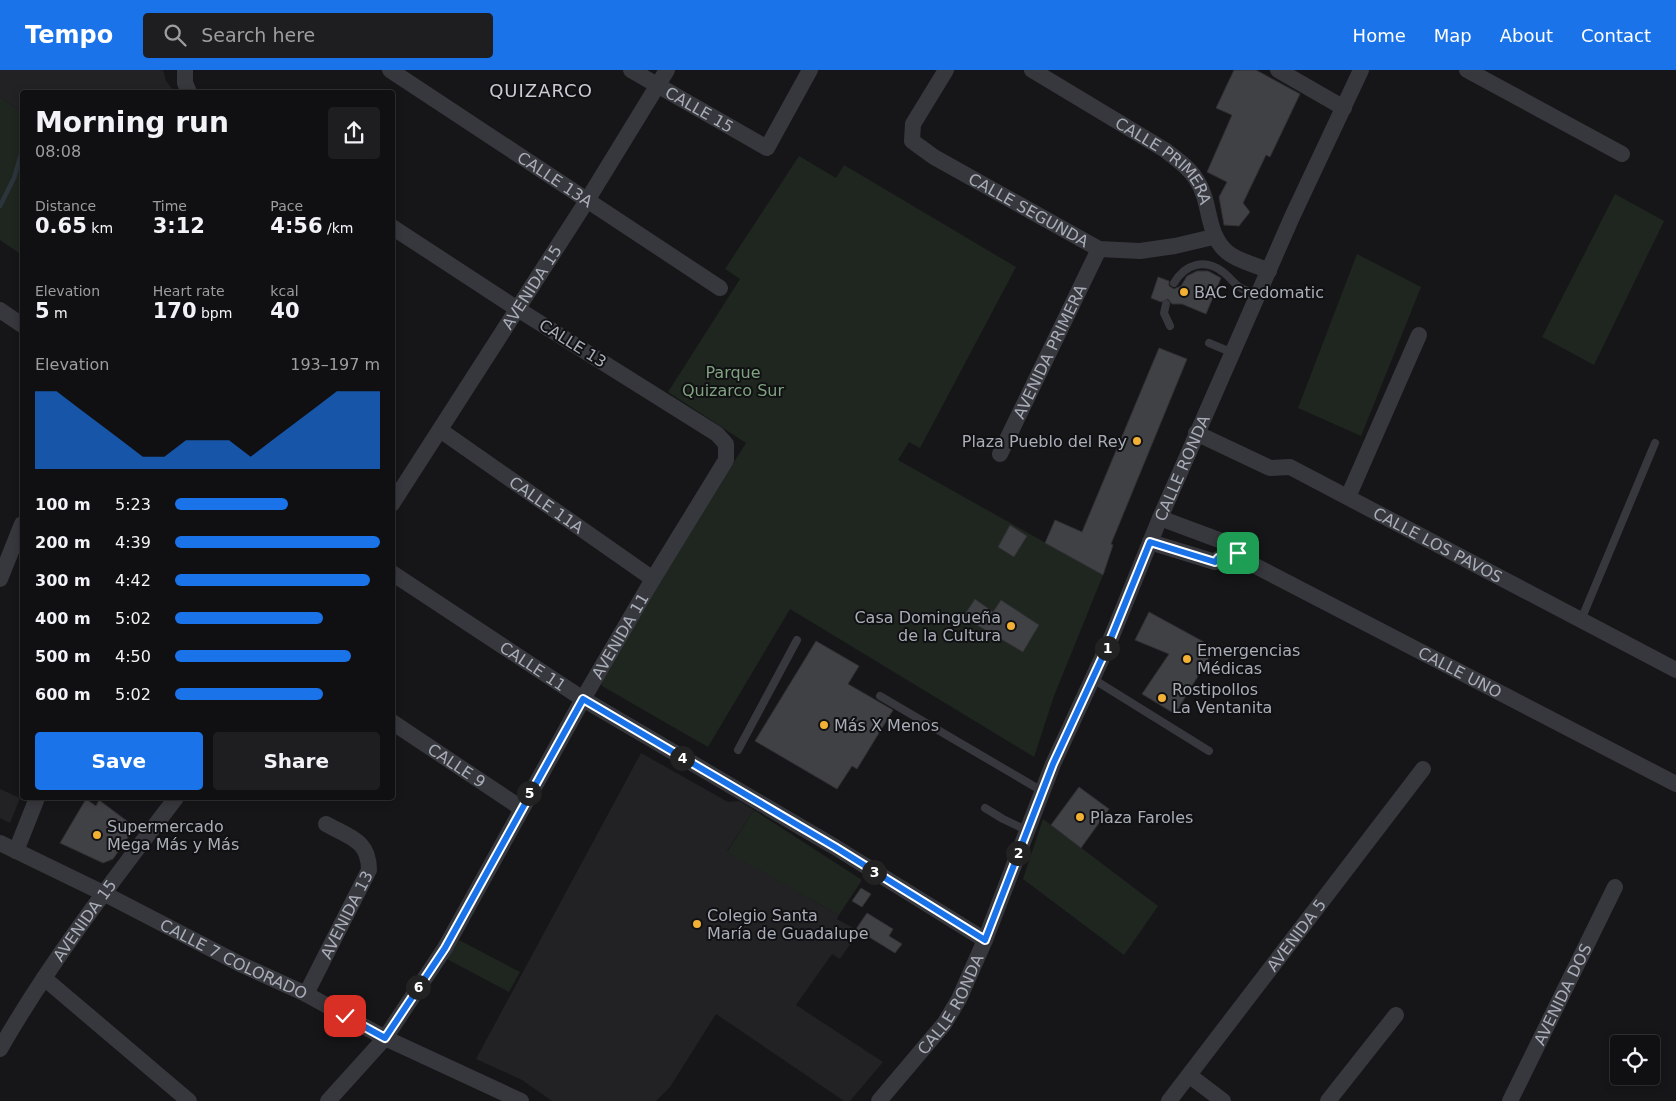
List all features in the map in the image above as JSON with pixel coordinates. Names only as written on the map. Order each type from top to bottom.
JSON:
[{"type":"street","points":[[185,70],[185,83],[188,90]]},
{"type":"street","name":"CALLE 13A","points":[[390,70],[588,199],[720,288]]},
{"type":"street","name":"CALLE 15","points":[[632,70],[767,148],[810,70]]},
{"type":"street","name":"AVENIDA 15","points":[[395,499],[516,308],[588,199],[666,70]]},
{"type":"street","name":"CALLE SEGUNDA","points":[[946,70],[913,124],[912,142],[934,157],[1099,249],[1140,251],[1175,246],[1214,237]]},
{"type":"street","name":"CALLE PRIMERA","points":[[1032,70],[1165,150],[1181,163],[1196,179],[1210,213],[1214,237]]},
{"type":"street","points":[[1278,70],[1344,108]]},
{"type":"street","name":"CALLE RONDA","points":[[879,1101],[953,1012],[985,940],[1042,791],[1093,679],[1196,433],[1320,156],[1361,70]]},
{"type":"street","points":[[1467,70],[1622,154]]},
{"type":"street","name":"CALLE 13","points":[[395,229],[516,308],[717,434],[726,444]]},
{"type":"street","points":[[1214,237],[1228,253],[1269,270]]},
{"type":"street","name":"AVENIDA PRIMERA","points":[[1000,454],[1099,249]]},
{"type":"street","points":[[0,310],[20,324]]},
{"type":"street","points":[[1348,497],[1419,335]]},
{"type":"street","name":"CALLE 11A","points":[[440,430],[653,579]]},
{"type":"street","name":"CALLE LOS PAVOS","points":[[1196,433],[1270,468],[1290,467],[1676,670]]},
{"type":"street","name":"AVENIDA 11","points":[[328,1101],[385,1038],[445,948],[583,699],[653,579],[726,460],[726,444]]},
{"type":"street","name":"CALLE UNO","points":[[1160,518],[1227,543],[1244,560],[1676,784]]},
{"type":"street","points":[[0,578],[4,557],[20,528]]},
{"type":"street","name":"CALLE UNO","points":[[1150,542],[1215,562],[1218,558],[1244,560]]},
{"type":"street","name":"CALLE 11","points":[[395,575],[583,699],[835,847],[985,940]]},
{"type":"street","name":"CALLE 9","points":[[395,724],[521,808]]},
{"type":"street","name":"AVENIDA 5","points":[[1169,1101],[1423,770]]},
{"type":"street","points":[[16,851],[36,800]]},
{"type":"street","name":"AVENIDA 15","points":[[0,1049],[44,978],[103,893],[174,800]]},
{"type":"street","name":"AVENIDA 13","points":[[306,994],[370,870],[369,856],[366,848],[358,841],[326,824]]},
{"type":"street","name":"CALLE 7 COLORADO","points":[[0,843],[103,893],[240,964],[306,994],[385,1038],[499,1096],[521,1101]]},
{"type":"street","name":"AVENIDA DOS","points":[[1510,1101],[1615,887]]},
{"type":"street","points":[[44,978],[189,1101]]},
{"type":"street","points":[[1328,1101],[1396,1015]]},
{"type":"street","points":[[1190,1076],[1223,1101]]},
{"type":"lane","points":[[1174,283],[1179,274],[1187,268],[1196,264],[1207,264],[1222,271],[1240,288],[1259,295]]},
{"type":"lane","points":[[1166,304],[1164,313],[1170,326]]},
{"type":"lane","points":[[1209,343],[1232,353]]},
{"type":"lane","points":[[1581,620],[1656,443]]},
{"type":"lane","points":[[738,750],[797,640]]},
{"type":"lane","points":[[1093,679],[1209,751]]},
{"type":"lane","points":[[880,696],[1042,791]]},
{"type":"lane","points":[[985,808],[1002,820],[1026,830]]},
{"type":"shaded area","points":[[0,70],[163,70],[166,81],[173,90],[20,90],[20,111],[0,97]]},
{"type":"shaded area","name":"Colegio Santa María de Guadalupe","points":[[641,753],[728,802],[739,801],[754,810],[727,851],[839,915],[837,919],[859,931],[840,959],[832,954],[796,1005],[883,1062],[850,1101],[844,1101],[716,1014],[670,1087],[656,1101],[552,1101],[522,1080],[476,1059]]},
{"type":"shaded area","points":[[0,789],[20,798],[10,823],[0,818]]},
{"type":"green space","points":[[0,97],[20,111],[20,254],[0,240]]},
{"type":"green space","name":"Parque Quizarco Sur","points":[[799,156],[836,178],[844,165],[1016,267],[920,448],[909,442],[898,460],[1103,575],[1054,696],[1034,757],[790,609],[708,747],[602,686],[599,673],[746,443],[668,392],[740,279],[725,269]]},
{"type":"green space","points":[[1615,194],[1664,221],[1594,365],[1542,337]]},
{"type":"green space","points":[[1357,254],[1421,287],[1361,436],[1298,408]]},
{"type":"green space","points":[[754,810],[862,880],[839,915],[727,852]]},
{"type":"green space","points":[[1043,819],[1158,906],[1124,955],[1023,879]]},
{"type":"green space","points":[[459,940],[520,972],[509,992],[445,958]]},
{"type":"building","points":[[1234,70],[1256,70],[1300,94],[1270,157],[1266,155],[1243,203],[1250,212],[1239,226],[1224,225],[1219,197],[1227,182],[1207,172],[1232,115],[1216,108]]},
{"type":"building","name":"BAC Credomatic","points":[[1197,271],[1208,271],[1221,278],[1206,314],[1182,304],[1172,304],[1168,299],[1161,302],[1151,298],[1158,277],[1169,281],[1169,286],[1174,289],[1181,286],[1187,276]]},
{"type":"building","name":"Plaza Pueblo del Rey","points":[[1159,348],[1187,359],[1111,544],[1113,545],[1103,575],[1045,543],[1055,520],[1082,532]]},
{"type":"building","points":[[1010,525],[1027,536],[1014,557],[998,547]]},
{"type":"building","name":"Casa Domingueña de la Cultura","points":[[975,599],[993,612],[1001,600],[1039,625],[1023,652],[963,617]]},
{"type":"building","points":[[1149,612],[1215,648],[1175,714],[1142,694],[1169,654],[1135,640]]},
{"type":"building","name":"Más X Menos","points":[[816,641],[859,666],[848,684],[893,710],[857,769],[852,766],[837,789],[755,741]]},
{"type":"building","name":"Plaza Faroles","points":[[1079,787],[1109,809],[1081,848],[1051,825]]},
{"type":"building","name":"Supermercado Mega Más y Más","points":[[85,800],[96,806],[99,800],[135,827],[113,859],[103,863],[60,843]]},
{"type":"building","points":[[861,888],[871,894],[862,907],[852,901]]},
{"type":"building","points":[[867,913],[893,929],[889,936],[902,944],[895,953],[856,929]]},
{"type":"waterway","points":[[0,206],[14,178],[20,158]]},
{"type":"place","name":"BAC Credomatic","points":[[1184,292]]},
{"type":"place","name":"Plaza Pueblo del Rey","points":[[1137,441]]},
{"type":"place","name":"Casa Domingueña de la Cultura","points":[[1011,626]]},
{"type":"place","name":"Emergencias Médicas","points":[[1187,659]]},
{"type":"place","name":"Rostipollos La Ventanita","points":[[1162,698]]},
{"type":"place","name":"Más X Menos","points":[[824,725]]},
{"type":"place","name":"Plaza Faroles","points":[[1080,817]]},
{"type":"place","name":"Supermercado Mega Más y Más","points":[[97,835]]},
{"type":"place","name":"Colegio Santa María de Guadalupe","points":[[697,924]]},
{"type":"district","name":"QUIZARCO","points":[[541,91]]},
{"type":"route","points":[[345,1016],[385,1038],[445,948],[583,699],[835,847],[985,940],[1053,764],[1109,643],[1150,542],[1215,562],[1218,558],[1244,560],[1238,553]]}]
